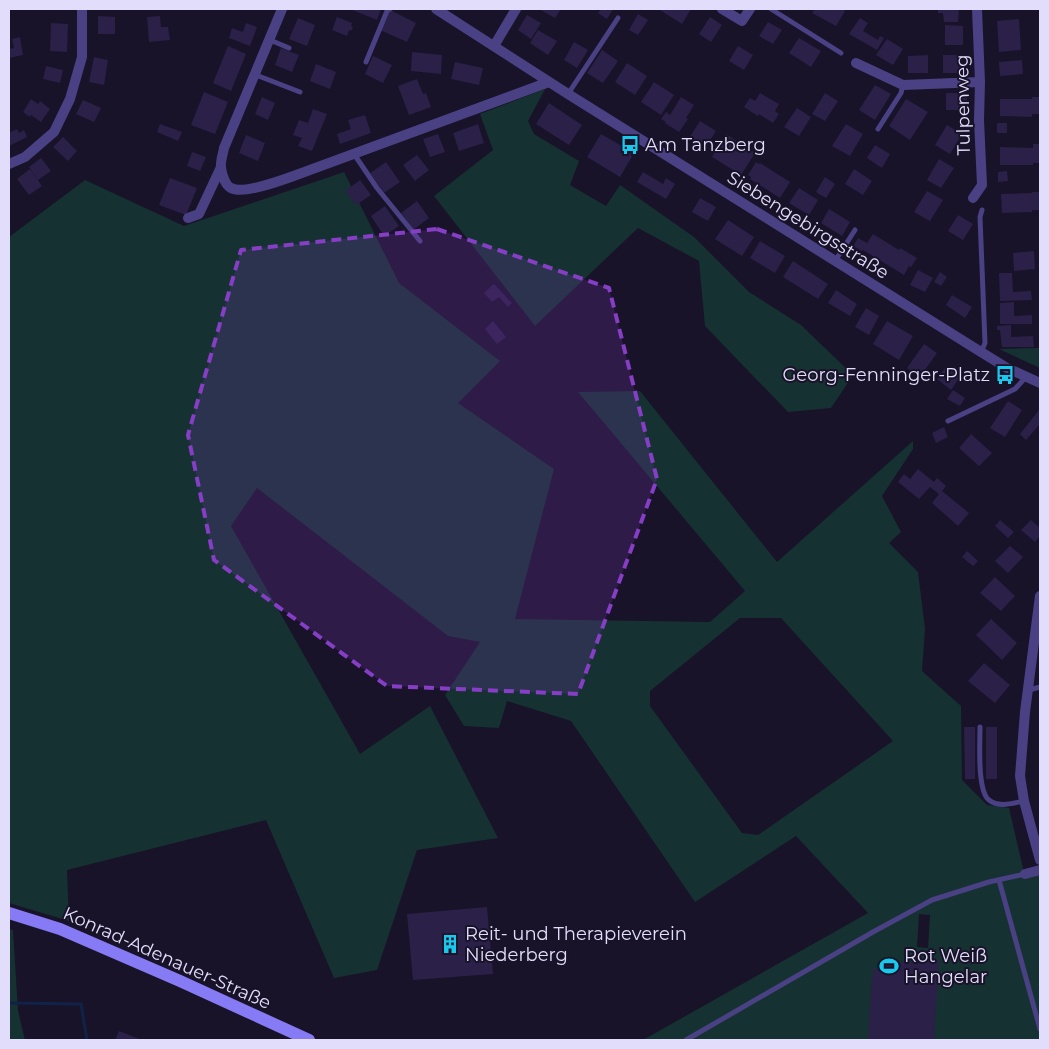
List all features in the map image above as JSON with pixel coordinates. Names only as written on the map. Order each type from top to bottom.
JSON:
[{"type":"street","points":[[9,164],[25,157],[54,132],[70,99],[82,57],[82,9]]},
{"type":"street","points":[[188,218],[199,214],[221,167],[224,148],[282,9]]},
{"type":"street","name":"Siebengebirgsstraße","points":[[436,9],[568,94],[981,352],[1007,368],[1040,383]]},
{"type":"street","points":[[494,46],[516,9]]},
{"type":"street","points":[[722,9],[742,21],[750,9]]},
{"type":"street","name":"Tulpenweg","points":[[973,198],[982,185],[977,9]]},
{"type":"street","points":[[856,62],[903,85],[980,82]]},
{"type":"street","points":[[221,167],[230,188],[238,190],[263,186],[549,82]]},
{"type":"street","points":[[1040,596],[1036,659],[1028,690],[1020,776],[1024,801],[1040,860]]},
{"type":"street","points":[[1026,874],[1040,870]]},
{"type":"street","name":"Konrad-Adenauer-Straße","points":[[9,913],[60,929],[310,1040]]},
{"type":"lane","points":[[366,62],[382,23],[390,9]]},
{"type":"lane","points":[[771,9],[841,53]]},
{"type":"lane","points":[[568,94],[618,18]]},
{"type":"lane","points":[[270,40],[289,48]]},
{"type":"lane","points":[[256,75],[300,92]]},
{"type":"lane","points":[[878,129],[901,93],[903,85]]},
{"type":"lane","points":[[354,154],[377,188],[420,241]]},
{"type":"lane","points":[[981,352],[985,342],[980,217],[982,210]]},
{"type":"lane","points":[[835,261],[855,230]]},
{"type":"lane","points":[[948,421],[1015,389],[1026,377]]},
{"type":"lane","points":[[1028,690],[1040,687]]},
{"type":"lane","points":[[980,727],[981,778],[984,793],[988,800],[1005,805],[1024,801]]},
{"type":"lane","points":[[686,1040],[932,900],[981,884],[1026,874]]},
{"type":"lane","points":[[999,880],[1040,1029]]},
{"type":"highlighted area","points":[[437,229],[609,288],[657,479],[578,694],[387,686],[214,560],[188,435],[241,250]]},
{"type":"green space","points":[[545,89],[528,121],[534,134],[579,161],[570,185],[606,206],[620,185],[694,237],[749,292],[801,325],[853,375],[831,408],[788,412],[705,326],[699,261],[638,228],[535,326],[434,196],[493,150],[480,114]]},
{"type":"green space","points":[[344,172],[399,283],[500,361],[458,403],[554,469],[515,619],[710,622],[745,591],[578,392],[640,391],[777,562],[913,441],[913,449],[882,496],[901,532],[889,543],[918,572],[925,629],[922,671],[961,706],[962,780],[987,805],[1009,808],[1025,877],[1040,873],[1040,1040],[643,1040],[868,913],[796,836],[695,902],[571,721],[507,701],[499,728],[464,726],[445,695],[480,642],[448,636],[257,488],[231,526],[360,754],[430,706],[498,838],[417,850],[377,970],[334,978],[266,820],[67,870],[69,921],[9,903],[9,237],[85,180],[184,226]],"holes":[[[740,618],[781,618],[893,741],[758,835],[742,833],[650,706],[650,691]],[[919,914],[930,915],[928,948],[917,947]]]},
{"type":"green space","name":"Georg-Fenninger-Platz","points":[[1039,306],[1040,368],[999,349],[1039,348]]},
{"type":"green space","points":[[9,929],[13,930],[18,1011],[25,1040],[9,1040]]},
{"type":"building","points":[[350,9],[381,9],[377,20]]},
{"type":"building","points":[[539,9],[561,9],[555,18]]},
{"type":"building","points":[[601,9],[613,9],[607,19],[598,13]]},
{"type":"building","points":[[661,9],[691,9],[682,24]]},
{"type":"building","points":[[815,9],[842,9],[845,11],[836,26],[812,13]]},
{"type":"building","points":[[938,9],[959,9],[958,22],[944,22],[943,13],[938,13]]},
{"type":"building","points":[[390,10],[416,23],[407,42],[380,30]]},
{"type":"building","points":[[638,14],[648,20],[638,35],[629,30]]},
{"type":"building","points":[[527,15],[541,23],[531,39],[518,30]]},
{"type":"building","points":[[98,16],[115,17],[115,34],[98,34]]},
{"type":"building","points":[[160,16],[161,27],[168,27],[170,40],[149,42],[147,17]]},
{"type":"building","points":[[337,17],[352,23],[351,26],[353,27],[351,31],[349,30],[347,36],[332,30]]},
{"type":"building","points":[[710,17],[722,25],[711,42],[699,34]]},
{"type":"building","points":[[298,18],[315,25],[307,46],[289,39]]},
{"type":"building","points":[[860,18],[868,23],[863,31],[878,40],[880,36],[884,38],[877,50],[849,34]]},
{"type":"building","points":[[1019,19],[1021,50],[999,52],[997,21]]},
{"type":"building","points":[[768,22],[782,30],[773,44],[759,36]]},
{"type":"building","points":[[51,23],[68,24],[67,52],[50,51]]},
{"type":"building","points":[[246,23],[257,27],[250,46],[229,38],[232,28],[243,32]]},
{"type":"building","points":[[945,25],[963,26],[963,45],[945,45]]},
{"type":"building","points":[[538,30],[557,41],[548,55],[530,43]]},
{"type":"building","points":[[20,37],[23,55],[9,58],[9,49],[14,48],[12,39]]},
{"type":"building","points":[[799,38],[821,51],[811,67],[789,53]]},
{"type":"building","points":[[887,39],[903,49],[893,65],[876,55]]},
{"type":"building","points":[[574,42],[588,50],[577,68],[564,60]]},
{"type":"building","points":[[228,46],[246,54],[231,91],[213,83]]},
{"type":"building","points":[[738,46],[753,55],[744,70],[729,61]]},
{"type":"building","points":[[281,48],[299,55],[292,72],[275,65]]},
{"type":"building","points":[[602,50],[618,61],[603,83],[587,73]]},
{"type":"building","points":[[412,52],[442,55],[441,74],[411,71]]},
{"type":"building","points":[[928,55],[928,73],[908,73],[908,56]]},
{"type":"building","points":[[943,55],[962,55],[963,73],[943,73]]},
{"type":"building","points":[[373,56],[392,65],[383,83],[365,74]]},
{"type":"building","points":[[94,57],[108,60],[104,85],[89,82]]},
{"type":"building","points":[[1022,60],[1023,74],[1000,76],[999,62]]},
{"type":"building","points":[[455,62],[483,68],[479,85],[451,79]]},
{"type":"building","points":[[627,63],[647,76],[635,95],[615,82]]},
{"type":"building","points":[[316,64],[336,72],[330,89],[310,81]]},
{"type":"building","points":[[46,66],[63,70],[60,83],[43,79]]},
{"type":"building","points":[[417,79],[423,94],[426,93],[431,107],[409,115],[398,86]]},
{"type":"building","points":[[654,82],[674,95],[661,115],[641,102]]},
{"type":"building","points":[[875,85],[891,94],[875,120],[859,110]]},
{"type":"building","points":[[204,92],[228,102],[215,134],[191,125]]},
{"type":"building","points":[[760,93],[779,104],[775,111],[779,114],[773,123],[744,107],[750,98],[755,101]]},
{"type":"building","points":[[825,93],[838,101],[825,121],[812,114]]},
{"type":"building","points":[[946,93],[967,93],[967,110],[946,110]]},
{"type":"building","points":[[262,97],[275,103],[268,120],[255,114]]},
{"type":"building","points":[[681,97],[694,105],[686,118],[688,119],[679,132],[661,119],[666,112],[670,115]]},
{"type":"building","points":[[1032,97],[1040,97],[1040,114],[1032,114],[1032,117],[1000,116],[1000,99],[1032,99]]},
{"type":"building","points":[[31,99],[38,104],[40,101],[50,109],[41,122],[23,112]]},
{"type":"building","points":[[906,99],[928,112],[910,140],[889,126]]},
{"type":"building","points":[[83,100],[101,108],[94,122],[76,114]]},
{"type":"building","points":[[549,103],[582,125],[569,145],[536,124]]},
{"type":"building","points":[[797,108],[811,117],[799,136],[784,127]]},
{"type":"building","points":[[313,109],[327,114],[312,151],[298,146],[302,138],[293,135],[299,120],[308,123]]},
{"type":"building","points":[[365,115],[371,133],[340,144],[337,134],[351,129],[348,120]]},
{"type":"building","points":[[700,121],[716,131],[705,148],[689,138]]},
{"type":"building","points":[[997,123],[1007,123],[1007,133],[997,133]]},
{"type":"building","points":[[160,124],[182,132],[178,141],[157,132]]},
{"type":"building","points":[[478,124],[484,143],[459,151],[453,133]]},
{"type":"building","points":[[846,124],[863,134],[850,156],[832,146]]},
{"type":"building","points":[[947,125],[962,134],[950,154],[935,145]]},
{"type":"building","points":[[17,129],[19,133],[24,130],[27,137],[9,146],[9,133]]},
{"type":"building","points":[[438,134],[445,152],[430,157],[423,139]]},
{"type":"building","points":[[601,134],[634,153],[620,177],[587,157]]},
{"type":"building","points":[[726,134],[755,153],[741,175],[712,157]]},
{"type":"building","points":[[246,135],[265,143],[258,161],[239,153]]},
{"type":"building","points":[[63,137],[77,151],[68,161],[53,147]]},
{"type":"building","points":[[1033,144],[1040,144],[1040,163],[1033,163],[1033,165],[1000,165],[1000,147],[1033,148]]},
{"type":"building","points":[[875,145],[890,154],[882,168],[867,158]]},
{"type":"building","points":[[192,152],[206,157],[200,171],[187,166]]},
{"type":"building","points":[[417,155],[429,170],[415,181],[403,165]]},
{"type":"building","points":[[41,158],[51,171],[38,180],[29,167]]},
{"type":"building","points":[[939,159],[954,168],[941,188],[927,180]]},
{"type":"building","points":[[386,162],[400,182],[384,193],[370,173]]},
{"type":"building","points":[[756,162],[790,182],[780,198],[750,179],[751,177],[748,175]]},
{"type":"building","points":[[30,169],[42,186],[29,195],[17,179]]},
{"type":"building","points":[[854,169],[872,181],[863,195],[845,184]]},
{"type":"building","points":[[1007,171],[1008,181],[998,182],[998,172]]},
{"type":"building","points":[[643,172],[663,184],[666,178],[675,184],[666,199],[637,182]]},
{"type":"building","points":[[825,177],[835,184],[826,198],[816,192]]},
{"type":"building","points":[[170,178],[197,188],[186,215],[159,205]]},
{"type":"building","points":[[360,180],[371,195],[356,205],[345,191]]},
{"type":"building","points":[[799,188],[818,200],[809,215],[789,203]]},
{"type":"building","points":[[927,191],[943,200],[930,221],[914,212]]},
{"type":"building","points":[[1040,192],[1040,210],[1002,213],[1001,194]]},
{"type":"building","points":[[700,198],[716,207],[708,221],[692,212]]},
{"type":"building","points":[[417,201],[429,218],[413,230],[401,213]]},
{"type":"building","points":[[385,206],[399,226],[384,236],[371,216]]},
{"type":"building","points":[[829,209],[850,222],[842,236],[821,223]]},
{"type":"building","points":[[958,215],[973,224],[963,240],[948,231]]},
{"type":"building","points":[[728,220],[754,237],[742,256],[715,239]]},
{"type":"building","points":[[873,234],[899,250],[900,248],[917,258],[904,275],[853,246],[858,238],[867,243]]},
{"type":"building","points":[[760,241],[785,256],[775,273],[750,258]]},
{"type":"building","points":[[1034,251],[1035,269],[1014,271],[1013,253]]},
{"type":"building","points":[[793,261],[828,284],[818,299],[783,277]]},
{"type":"building","points":[[918,270],[933,278],[925,292],[910,285]]},
{"type":"building","points":[[940,272],[947,277],[941,286],[934,282]]},
{"type":"building","points":[[999,273],[1012,273],[1013,292],[1031,291],[1032,300],[1000,301]]},
{"type":"building","points":[[494,284],[512,303],[508,307],[499,297],[492,302],[484,293]]},
{"type":"building","points":[[836,290],[857,304],[850,316],[828,303]]},
{"type":"building","points":[[952,295],[972,307],[965,318],[946,305]]},
{"type":"building","points":[[1014,302],[1014,316],[1032,315],[1032,324],[1000,324],[1000,303]]},
{"type":"building","points":[[866,308],[879,316],[869,335],[855,327]]},
{"type":"building","points":[[493,321],[506,337],[497,344],[485,329]]},
{"type":"building","points":[[887,321],[913,336],[899,360],[873,344]]},
{"type":"building","points":[[1011,325],[1011,337],[1033,336],[1034,347],[1002,347],[1000,330],[997,330],[997,326]]},
{"type":"building","points":[[924,344],[937,353],[920,377],[907,368]]},
{"type":"building","points":[[947,365],[961,375],[951,390],[937,379]]},
{"type":"building","points":[[953,390],[965,398],[960,406],[947,399]]},
{"type":"building","points":[[1008,401],[1022,410],[1005,437],[990,428]]},
{"type":"building","points":[[1039,410],[1040,424],[1026,440],[1020,434]]},
{"type":"building","points":[[944,427],[948,437],[936,443],[932,433]]},
{"type":"building","points":[[971,434],[992,453],[979,466],[959,448]]},
{"type":"building","points":[[918,469],[934,482],[937,478],[946,486],[942,491],[969,513],[958,526],[932,503],[939,494],[930,487],[919,499],[898,482],[904,474],[910,479]]},
{"type":"building","points":[[1000,520],[1014,532],[1008,538],[995,526]]},
{"type":"building","points":[[1031,520],[1040,528],[1040,536],[1035,542],[1021,530]]},
{"type":"building","points":[[1010,546],[1023,557],[1008,573],[995,561]]},
{"type":"building","points":[[967,551],[978,561],[973,566],[962,557]]},
{"type":"building","points":[[995,577],[1015,596],[1001,611],[980,593]]},
{"type":"building","points":[[991,619],[1017,643],[1002,660],[976,635]]},
{"type":"building","points":[[984,663],[1010,685],[995,703],[968,681]]},
{"type":"building","points":[[964,727],[975,727],[975,779],[965,779]]},
{"type":"building","points":[[986,727],[997,727],[997,779],[986,779]]},
{"type":"building","name":"Reit- und Therapieverein Niederberg","points":[[487,907],[493,974],[413,980],[407,914]]},
{"type":"building","points":[[925,960],[939,960],[934,1040],[868,1040],[873,969],[883,969],[883,961],[925,963]]},
{"type":"building","points":[[119,1031],[142,1040],[115,1040]]},
{"type":"waterway","points":[[9,1003],[81,1004],[87,1040]]},
{"type":"place","name":"Am Tanzberg","points":[[630,145]]},
{"type":"place","name":"Georg-Fenninger-Platz","points":[[1005,375]]},
{"type":"place","name":"Reit- und Therapieverein Niederberg","points":[[450,944]]},
{"type":"place","name":"Rot Weiß Hangelar","points":[[889,966]]}]
